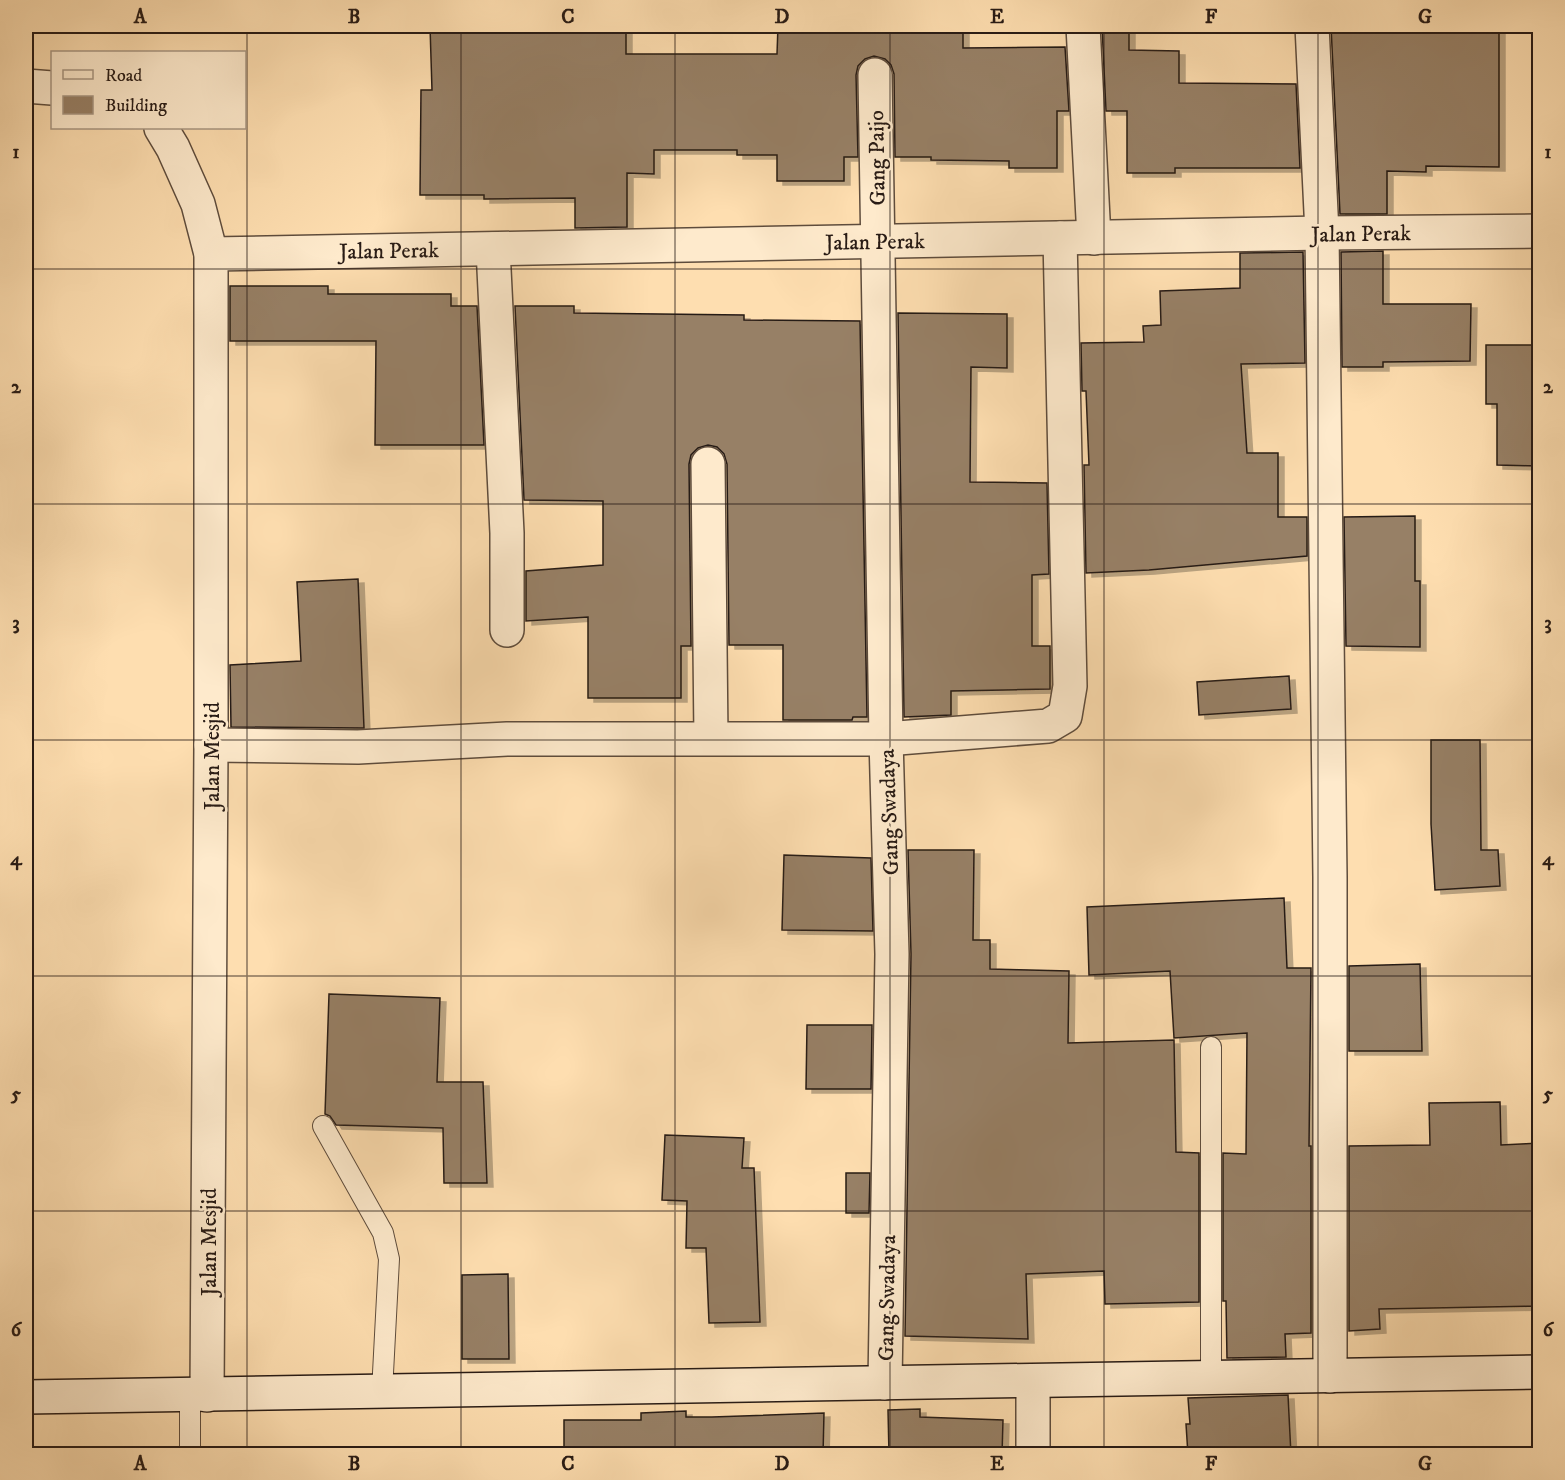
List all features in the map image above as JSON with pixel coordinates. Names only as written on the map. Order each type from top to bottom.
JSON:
[{"type":"street","points":[[1083,26],[1094,238]]},
{"type":"street","points":[[1312,26],[1323,233],[1330,877],[1330,1376]]},
{"type":"street","name":"Gang Paijo","points":[[875,75],[878,241]]},
{"type":"street","points":[[26,86],[51,88]]},
{"type":"street","name":"Jalan Mesjid","points":[[162,129],[173,148],[198,204],[211,254],[211,746],[198,1395]]},
{"type":"street","name":"Jalan Perak","points":[[211,254],[1539,231]]},
{"type":"street","points":[[211,746],[358,747],[507,739],[886,739],[1048,726],[1065,716],[1070,686],[1060,238]]},
{"type":"street","name":"Gang Swadaya","points":[[878,241],[892,954],[885,1383]]},
{"type":"street","points":[[493,249],[507,533],[507,630]]},
{"type":"street","points":[[708,464],[711,738]]},
{"type":"street","points":[[26,1397],[1539,1372]]},
{"type":"street","points":[[1033,1381],[1034,1455]]},
{"type":"lane","points":[[1211,1378],[1212,1047]]},
{"type":"lane","points":[[323,1126],[384,1233],[389,1259],[382,1392]]},
{"type":"lane","points":[[190,1455],[198,1395]]},
{"type":"building","points":[[430,26],[626,26],[626,54],[777,54],[778,26],[963,26],[963,48],[1065,47],[1069,111],[1057,111],[1057,168],[1009,168],[1009,161],[895,157],[894,74],[891,65],[885,59],[874,56],[865,59],[858,66],[856,75],[858,157],[844,157],[844,181],[777,181],[777,155],[737,155],[737,150],[654,150],[654,174],[627,173],[627,227],[575,228],[575,198],[484,199],[484,195],[420,195],[421,90],[432,90]]},
{"type":"building","points":[[1102,26],[1129,26],[1129,50],[1179,51],[1179,83],[1296,84],[1300,168],[1175,168],[1175,173],[1127,173],[1127,111],[1106,111]]},
{"type":"building","points":[[1331,26],[1499,26],[1499,167],[1426,166],[1426,172],[1387,171],[1387,214],[1340,214]]},
{"type":"building","points":[[1383,251],[1383,304],[1471,304],[1470,361],[1383,362],[1383,367],[1342,367],[1341,252]]},
{"type":"building","points":[[1303,252],[1305,363],[1241,364],[1247,453],[1278,453],[1278,517],[1307,517],[1307,556],[1149,570],[1086,573],[1084,465],[1089,465],[1086,391],[1082,391],[1081,343],[1144,342],[1143,326],[1161,325],[1160,291],[1240,288],[1240,253]]},
{"type":"building","points":[[230,286],[328,286],[328,294],[451,294],[451,306],[477,306],[484,445],[375,445],[376,341],[230,341]]},
{"type":"building","points":[[515,306],[574,306],[574,313],[744,315],[744,320],[860,321],[867,717],[853,717],[852,720],[783,720],[783,645],[729,645],[727,464],[724,454],[717,447],[708,445],[698,448],[691,455],[689,464],[691,646],[681,646],[681,698],[588,698],[588,617],[526,621],[526,571],[603,565],[603,501],[524,500]]},
{"type":"building","points":[[898,313],[1007,314],[1007,368],[971,367],[970,482],[1047,483],[1049,574],[1032,575],[1032,646],[1050,646],[1050,689],[951,691],[951,715],[904,717]]},
{"type":"building","points":[[1486,345],[1535,345],[1535,419],[1539,419],[1539,466],[1497,465],[1497,404],[1486,404]]},
{"type":"building","points":[[1415,516],[1415,581],[1420,581],[1420,647],[1346,646],[1344,517]]},
{"type":"building","points":[[358,579],[364,728],[231,727],[230,665],[301,661],[297,582]]},
{"type":"building","points":[[1289,676],[1291,709],[1199,715],[1197,682]]},
{"type":"building","points":[[1431,740],[1480,740],[1481,850],[1498,850],[1500,886],[1435,890],[1431,824]]},
{"type":"building","points":[[908,850],[974,850],[973,940],[990,940],[990,969],[1069,971],[1068,1043],[1174,1040],[1176,1152],[1199,1153],[1199,1302],[1105,1304],[1104,1271],[1026,1274],[1028,1339],[905,1336],[911,954]]},
{"type":"building","points":[[784,855],[871,858],[873,931],[782,930]]},
{"type":"building","points":[[1284,898],[1287,968],[1311,968],[1309,1146],[1311,1146],[1311,1333],[1285,1334],[1286,1357],[1227,1358],[1226,1301],[1223,1301],[1223,1153],[1246,1154],[1247,1033],[1174,1038],[1170,971],[1089,975],[1087,907]]},
{"type":"building","points":[[1420,964],[1422,1051],[1349,1051],[1349,966]]},
{"type":"building","points":[[329,994],[440,998],[437,1082],[483,1082],[487,1183],[444,1183],[443,1128],[336,1125],[330,1116],[325,1114]]},
{"type":"building","points":[[807,1025],[872,1025],[871,1089],[806,1089]]},
{"type":"building","points":[[1500,1102],[1501,1145],[1539,1143],[1539,1306],[1379,1309],[1380,1329],[1349,1331],[1349,1146],[1430,1145],[1429,1103]]},
{"type":"building","points":[[665,1135],[744,1138],[742,1168],[754,1168],[760,1322],[709,1323],[706,1248],[686,1248],[687,1201],[662,1200]]},
{"type":"building","points":[[846,1173],[870,1173],[869,1213],[846,1213]]},
{"type":"building","points":[[508,1274],[509,1359],[462,1359],[462,1275]]},
{"type":"building","points":[[1288,1395],[1291,1455],[1188,1455],[1186,1424],[1190,1424],[1188,1398]]},
{"type":"building","points":[[920,1409],[920,1417],[1003,1420],[1002,1455],[889,1455],[888,1410]]},
{"type":"building","points":[[686,1411],[686,1417],[824,1413],[823,1455],[564,1455],[564,1420],[641,1420],[641,1413]]}]
